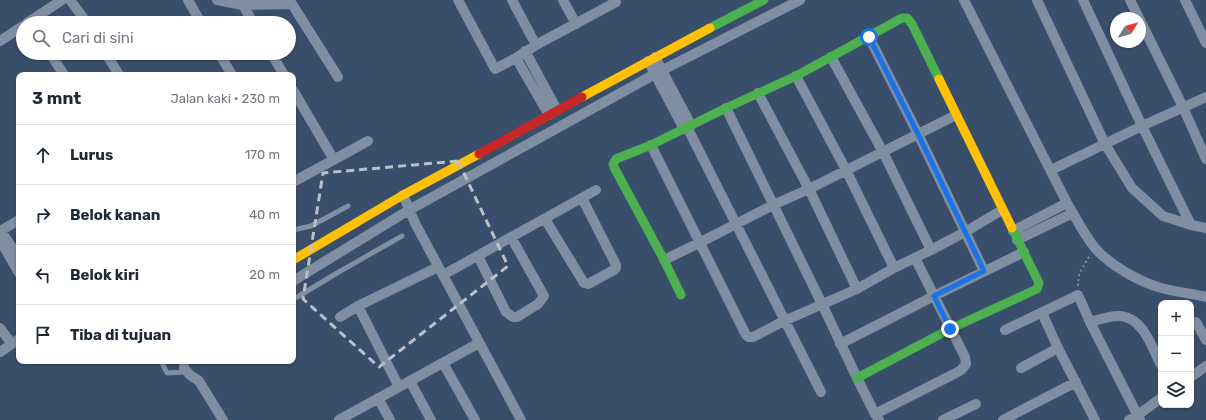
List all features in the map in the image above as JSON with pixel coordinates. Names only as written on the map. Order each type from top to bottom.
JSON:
[{"type":"street","points":[[38,16],[62,0]]},
{"type":"street","points":[[70,0],[82,16]]},
{"type":"street","points":[[188,0],[197,16]]},
{"type":"street","points":[[217,0],[243,5],[292,4],[338,77]]},
{"type":"street","points":[[458,0],[495,69],[516,58],[525,51],[616,2],[615,0]]},
{"type":"street","points":[[512,0],[536,45]]},
{"type":"street","points":[[563,0],[576,24]]},
{"type":"street","points":[[296,258],[403,195],[553,112],[764,0]]},
{"type":"street","points":[[296,279],[409,210],[659,72],[800,0]]},
{"type":"street","points":[[964,0],[1067,204],[1084,233],[1095,248],[1110,262],[1143,281],[1162,288],[1206,297]]},
{"type":"street","points":[[1037,0],[1105,144],[1132,188],[1162,216],[1206,228]]},
{"type":"street","points":[[1083,0],[1142,126],[1191,225]]},
{"type":"street","points":[[1130,0],[1136,12]]},
{"type":"street","points":[[1185,0],[1206,43]]},
{"type":"street","points":[[243,5],[250,16]]},
{"type":"street","points":[[681,295],[613,164],[616,159],[651,145],[796,76],[869,37],[895,21],[902,18],[907,18],[912,24],[1039,283],[1036,289],[950,329],[856,378]]},
{"type":"street","points":[[0,41],[16,31]]},
{"type":"street","points":[[1146,31],[1183,107],[1206,159]]},
{"type":"street","points":[[869,37],[984,271]]},
{"type":"street","points":[[525,51],[553,112]]},
{"type":"street","points":[[830,57],[883,152],[930,250]]},
{"type":"street","points":[[516,58],[553,112]]},
{"type":"street","points":[[651,59],[659,72],[821,392]]},
{"type":"street","points":[[54,60],[62,72]]},
{"type":"street","points":[[110,60],[117,72]]},
{"type":"street","points":[[223,60],[230,72]]},
{"type":"street","points":[[275,60],[282,72]]},
{"type":"street","points":[[796,76],[846,170],[894,268]]},
{"type":"street","points":[[758,93],[809,189],[856,288]]},
{"type":"street","points":[[296,95],[334,160]]},
{"type":"street","points":[[1050,170],[1206,97]]},
{"type":"street","points":[[726,108],[822,304],[856,378],[877,417],[956,373],[964,368],[966,362],[965,356],[915,258]]},
{"type":"street","points":[[664,260],[956,115]]},
{"type":"street","points":[[296,179],[368,141]]},
{"type":"street","points":[[651,145],[746,335],[753,338],[784,321],[856,288],[915,258],[965,232],[1002,210]]},
{"type":"street","points":[[340,317],[358,306],[478,256],[596,190]]},
{"type":"street","points":[[403,195],[409,210],[521,420]]},
{"type":"street","points":[[545,218],[584,283],[588,284],[614,270],[616,265],[582,198]]},
{"type":"street","points":[[1015,236],[1067,204]]},
{"type":"street","points":[[1015,236],[1073,213]]},
{"type":"street","points":[[0,234],[16,222]]},
{"type":"street","points":[[0,234],[16,254]]},
{"type":"street","points":[[0,234],[16,267]]},
{"type":"street","points":[[478,256],[506,312],[513,317],[522,314],[538,304],[544,296],[511,237]]},
{"type":"street","points":[[328,240],[336,254]]},
{"type":"street","points":[[840,344],[1024,252]]},
{"type":"street","points":[[1005,330],[1078,295],[1136,418],[1158,400]]},
{"type":"street","points":[[358,306],[399,387]]},
{"type":"street","points":[[1042,312],[1093,419]]},
{"type":"street","points":[[1090,322],[1104,318],[1121,316],[1135,322],[1143,329],[1158,359]]},
{"type":"street","points":[[1196,322],[1206,340]]},
{"type":"street","points":[[0,328],[15,342],[0,352]]},
{"type":"street","points":[[344,419],[378,398],[479,343]]},
{"type":"street","points":[[1021,368],[1058,348]]},
{"type":"street","points":[[442,363],[475,420]]},
{"type":"street","points":[[184,364],[184,368],[187,372],[199,381],[223,420]]},
{"type":"street","points":[[1194,375],[1206,366]]},
{"type":"street","points":[[410,381],[431,420]]},
{"type":"street","points":[[1003,420],[1076,382]]},
{"type":"street","points":[[378,398],[390,420]]},
{"type":"street","points":[[943,420],[976,404]]},
{"type":"lane","points":[[296,229],[311,226],[348,206]]},
{"type":"lane","points":[[296,297],[402,236]]},
{"type":"lane","points":[[162,364],[167,373],[187,372]]},
{"type":"path","points":[[1078,295],[1079,274],[1095,248]]},
{"type":"highlighted area","points":[[458,161],[508,266],[379,367],[303,299],[323,173]]},
{"type":"traffic: fast","points":[[710,28],[764,0]]},
{"type":"traffic: fast","points":[[681,295],[615,169],[613,164],[616,159],[651,145],[796,76],[902,18],[907,18],[912,24],[939,79]]},
{"type":"traffic: fast","points":[[857,378],[950,329],[1037,289],[1039,283],[1012,228]]},
{"type":"traffic: slow","points":[[582,97],[710,28]]},
{"type":"traffic: slow","points":[[939,79],[1012,228]]},
{"type":"traffic: slow","points":[[296,258],[403,195],[479,154]]},
{"type":"traffic: jam","points":[[479,154],[582,97]]},
{"type":"route","points":[[869,37],[984,271],[934,296],[950,329]]}]
